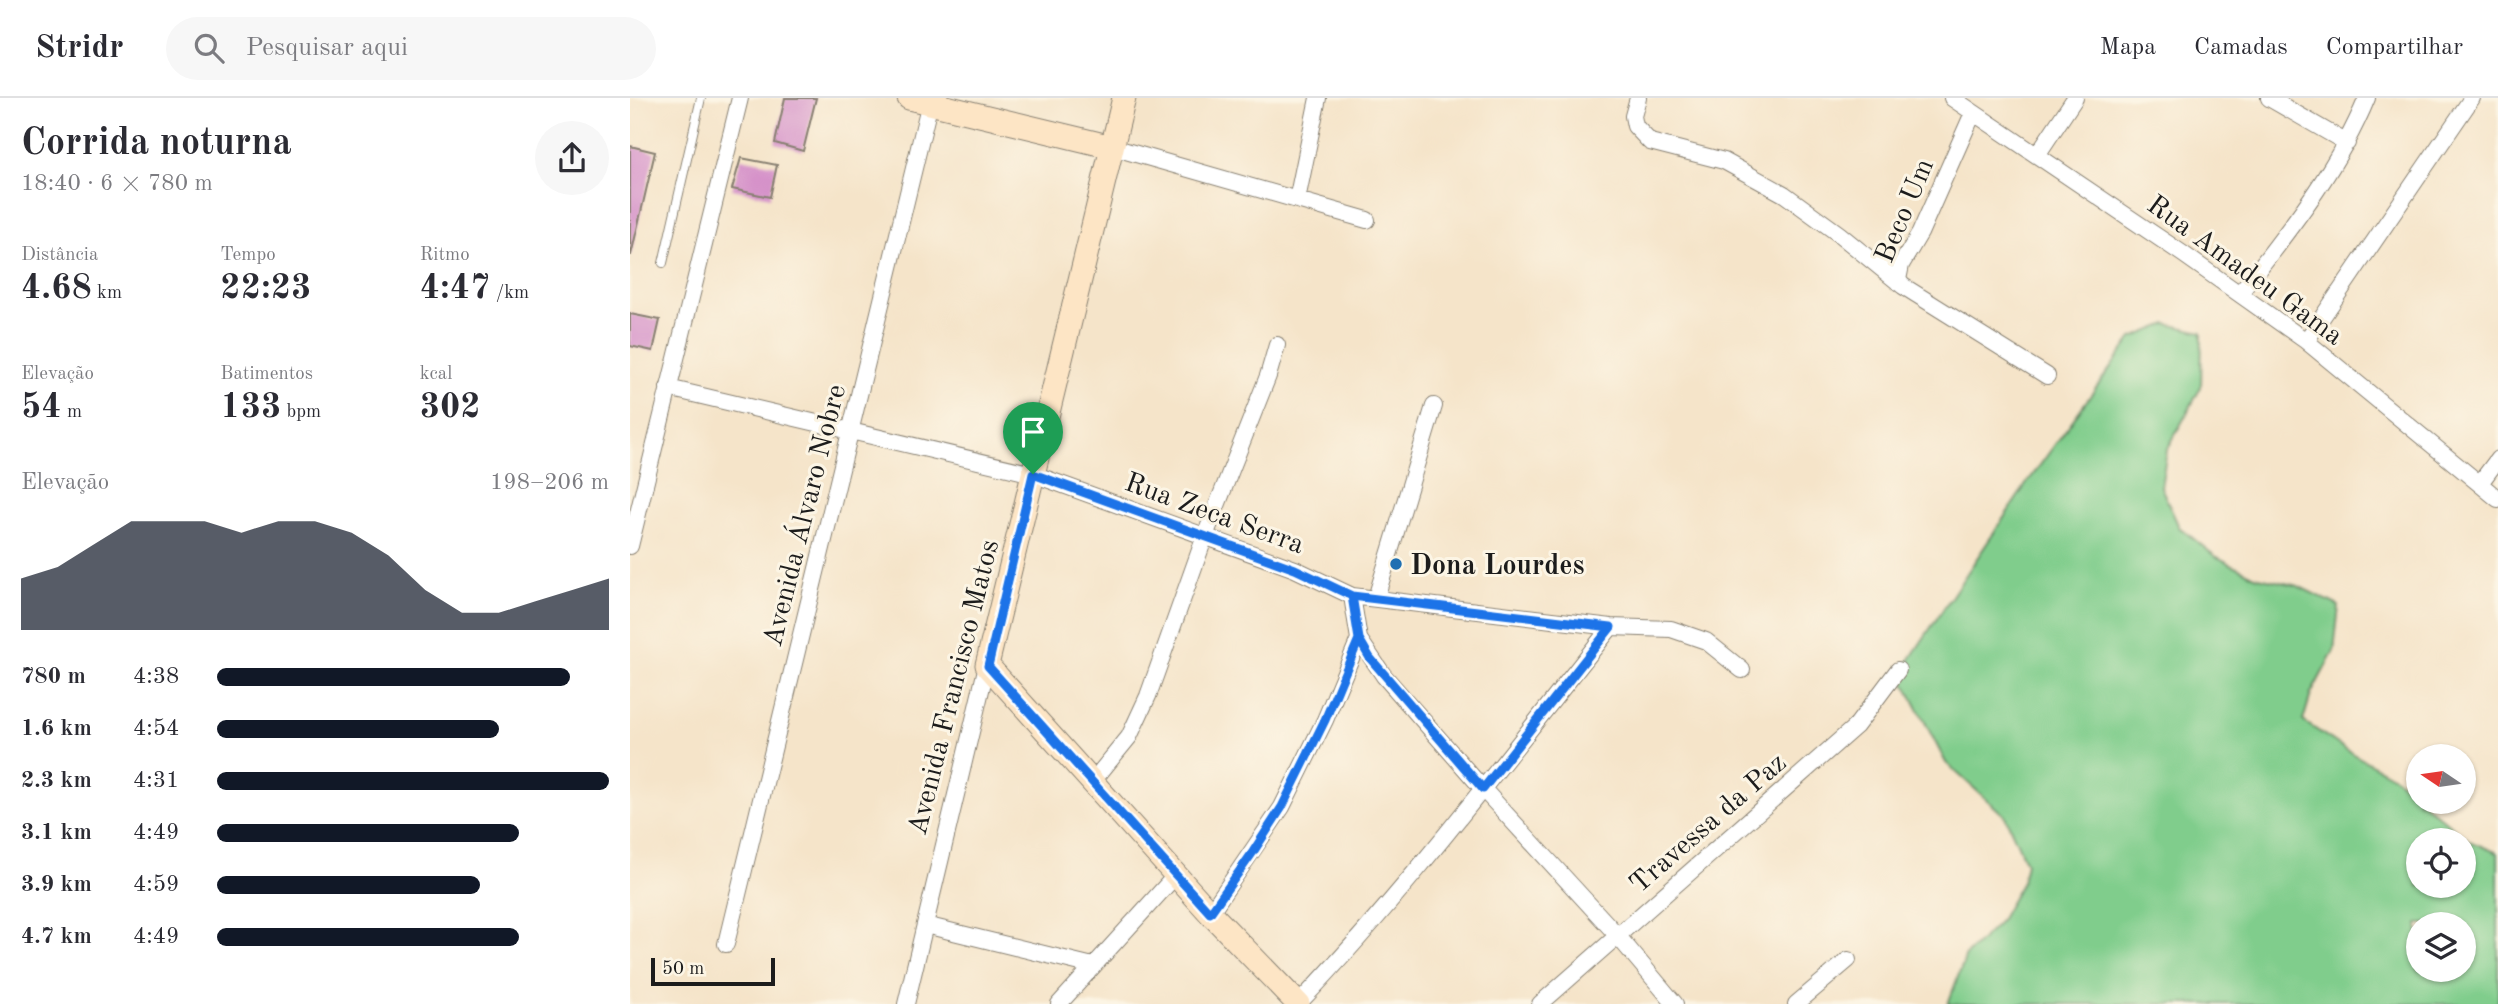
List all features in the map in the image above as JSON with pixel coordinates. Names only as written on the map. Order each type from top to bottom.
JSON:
[{"type":"street","points":[[630,546],[740,98]]},
{"type":"street","name":"Avenida Francisco Matos","points":[[906,1004],[1124,98]]},
{"type":"street","points":[[1297,200],[1318,98]]},
{"type":"street","points":[[1638,98],[1633,116],[1635,126],[1650,142],[1724,161],[1784,194],[1839,233],[1903,286]]},
{"type":"street","name":"Rua Amadeu Gama","points":[[1952,98],[2240,293],[2306,341],[2498,499]]},
{"type":"street","points":[[2037,155],[2075,98]]},
{"type":"street","points":[[2269,98],[2347,143]]},
{"type":"street","points":[[2240,293],[2305,208],[2347,143],[2367,98]]},
{"type":"street","points":[[2306,341],[2472,98]]},
{"type":"street","points":[[923,100],[1112,147],[1367,220]]},
{"type":"street","name":"Avenida Álvaro Nobre","points":[[726,944],[850,432],[923,100]]},
{"type":"street","name":"Beco Um","points":[[1973,113],[1920,233],[1901,265],[1898,280],[1903,286],[2047,376]]},
{"type":"street","points":[[1093,781],[1134,727],[1268,376],[1276,345]]},
{"type":"street","name":"Rua Zeca Serra","points":[[668,388],[1033,474],[1295,569],[1352,596]]},
{"type":"street","points":[[1376,598],[1434,406]]},
{"type":"street","points":[[2480,483],[2498,459]]},
{"type":"street","points":[[1675,1004],[1617,935],[1384,676],[1359,639],[1352,596],[1611,627],[1671,629],[1706,641],[1742,670]]},
{"type":"street","points":[[988,666],[1210,913],[1298,1004],[1470,807],[1611,627]]},
{"type":"street","points":[[1210,913],[1282,807],[1325,720],[1359,639]]},
{"type":"street","name":"Travessa da Paz","points":[[1540,1004],[1856,726],[1898,670]]},
{"type":"street","points":[[1059,1004],[1176,875]]},
{"type":"street","points":[[925,925],[1093,965]]},
{"type":"street","points":[[1796,1004],[1848,960]]},
{"type":"lane","points":[[663,263],[701,98]]},
{"type":"green space","points":[[2167,324],[2202,332],[2201,387],[2167,450],[2161,487],[2179,527],[2215,556],[2255,576],[2298,586],[2339,606],[2334,651],[2311,694],[2303,721],[2396,778],[2406,787],[2406,814],[2436,814],[2453,828],[2406,828],[2406,898],[2476,898],[2476,844],[2498,853],[2498,1004],[1948,1004],[1966,955],[1998,924],[2022,882],[2026,863],[2005,816],[1946,763],[1900,674],[2025,486],[2132,338]]},
{"type":"building","points":[[785,98],[816,98],[803,151],[775,143]]},
{"type":"building","points":[[630,146],[655,152],[631,255],[630,255]]},
{"type":"building","points":[[741,158],[777,165],[770,197],[732,189]]},
{"type":"building","points":[[630,314],[660,320],[653,351],[630,346]]},
{"type":"place","name":"Dona Lourdes","points":[[1396,564]]},
{"type":"route","points":[[1033,474],[988,666],[1210,913],[1282,807],[1325,720],[1359,639],[1352,596],[1611,627],[1483,789],[1370,658],[1359,639],[1352,596],[1295,569],[1033,474]]}]
